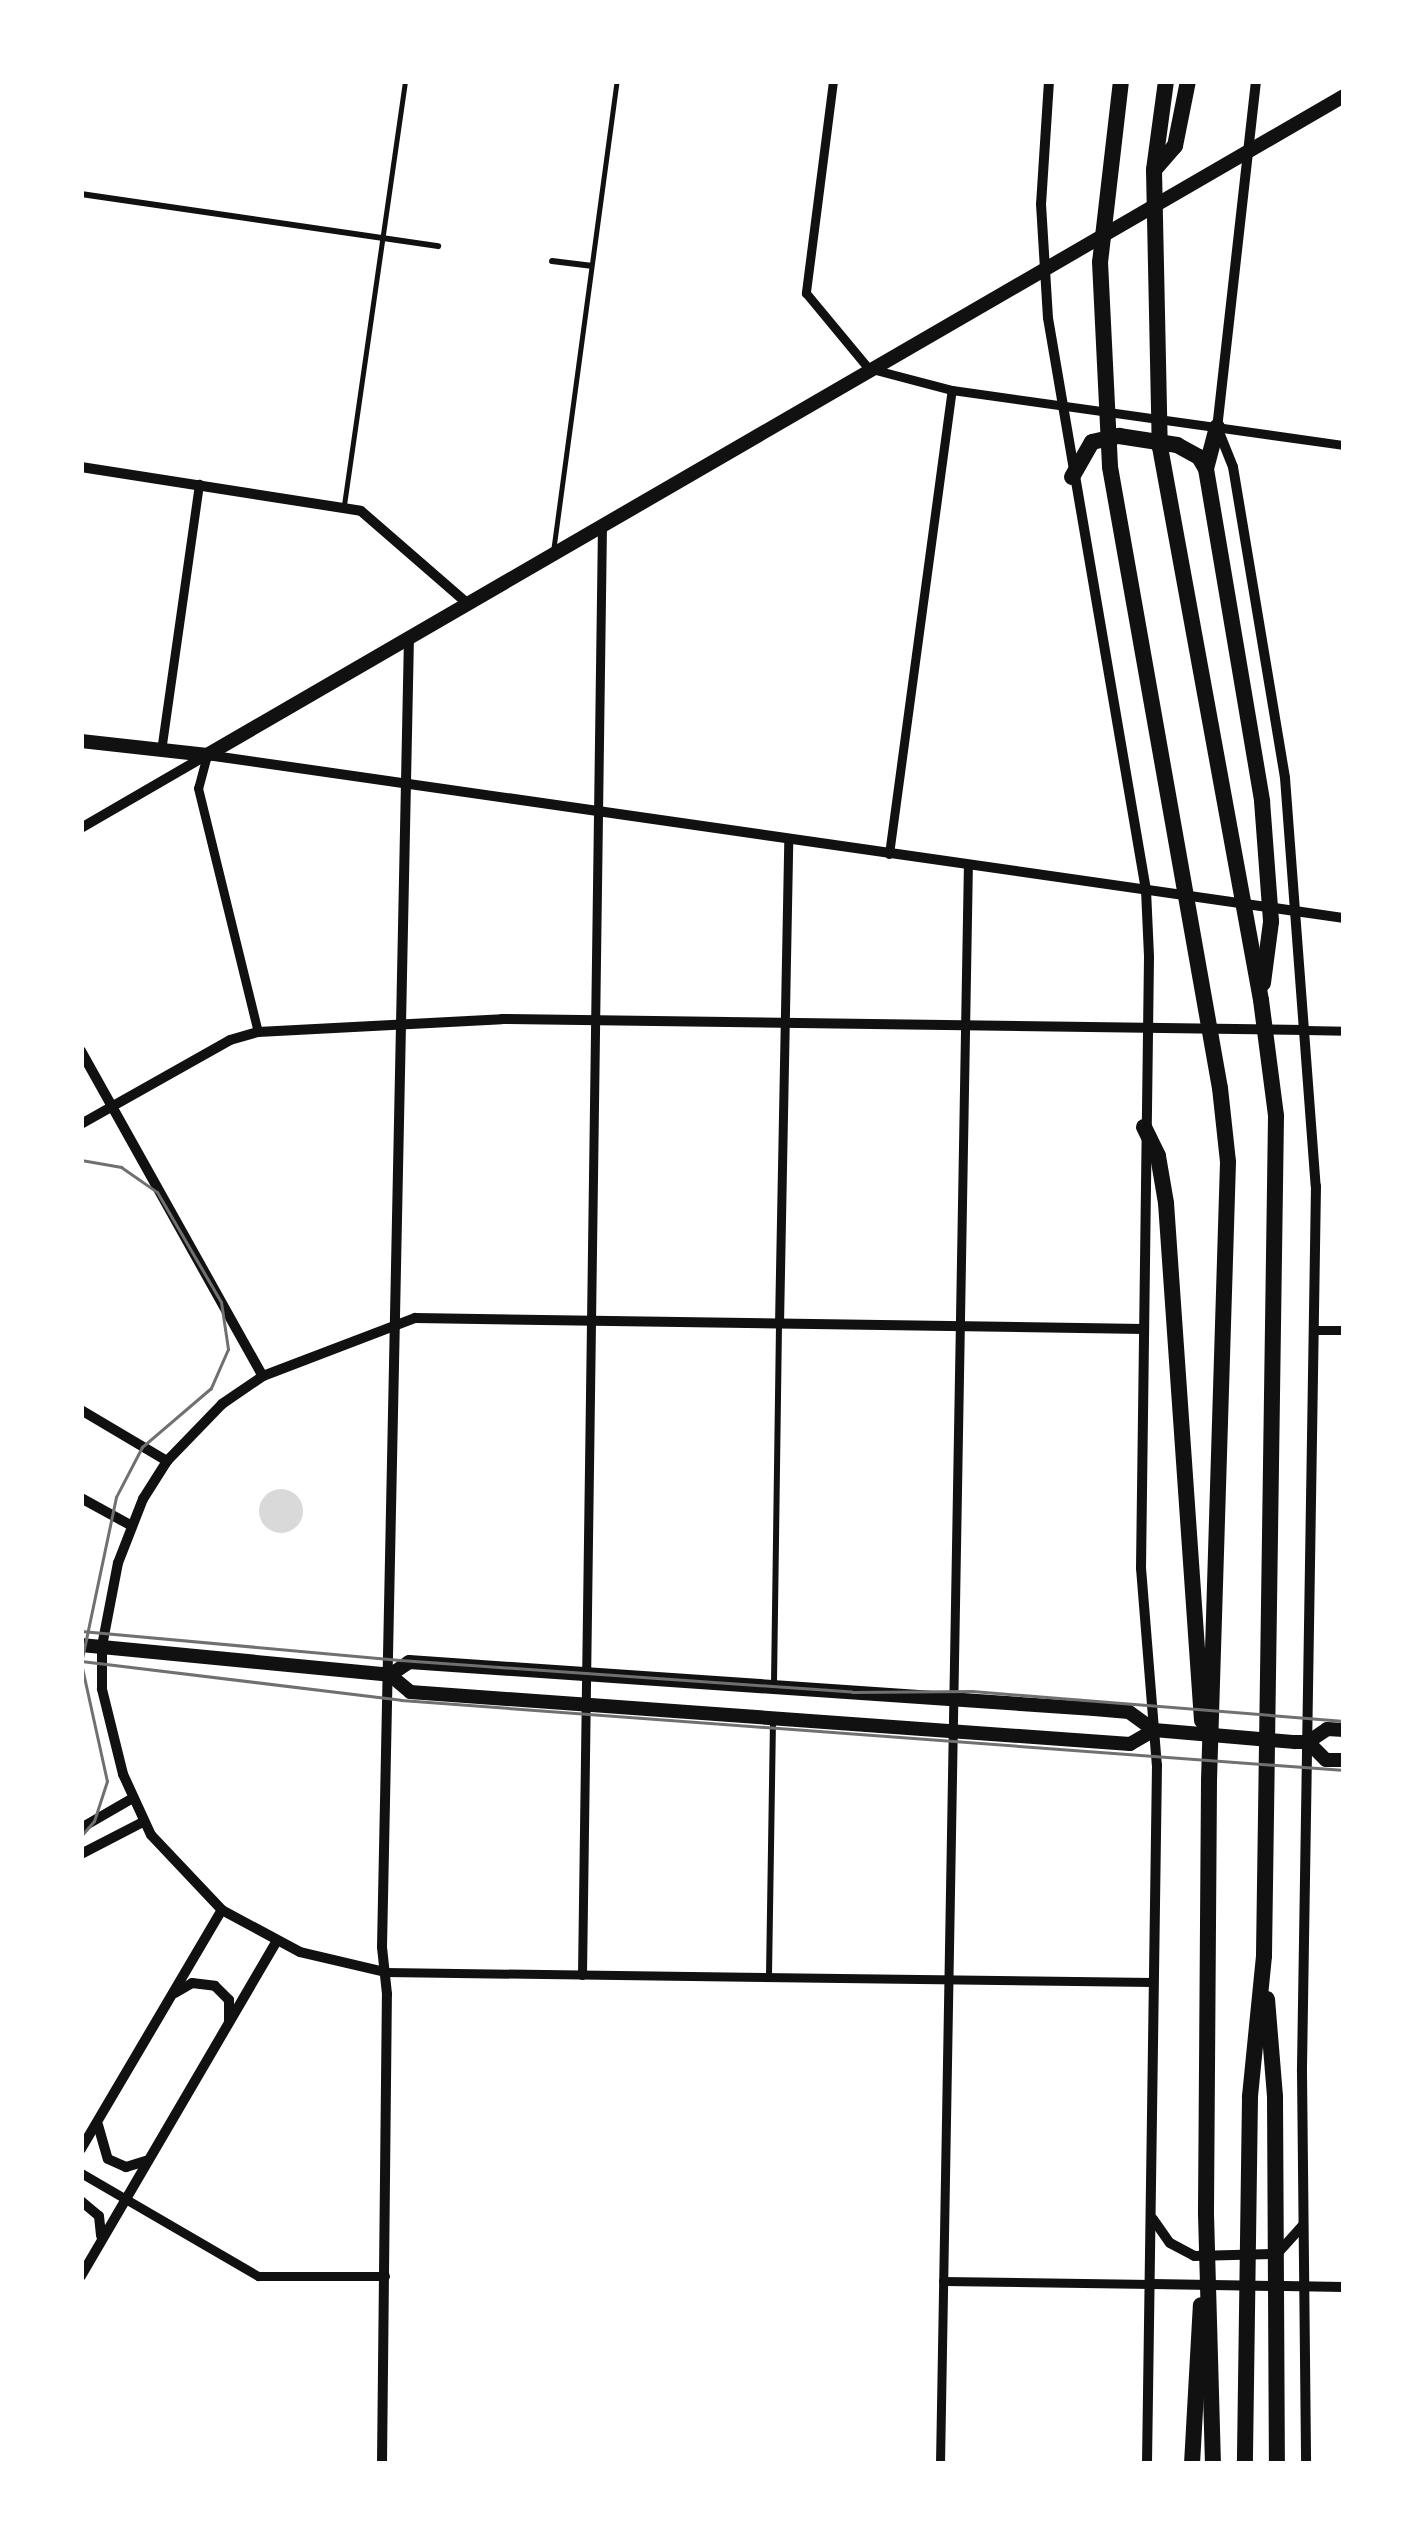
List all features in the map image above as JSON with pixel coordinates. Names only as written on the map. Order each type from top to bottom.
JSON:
[{"type":"highway","points":[[1117,81],[1100,262],[1110,467],[1220,1088],[1228,1162],[1209,1781],[1206,2214],[1213,2464]]},
{"type":"highway","points":[[1166,81],[1154,170],[1160,447],[1261,1000],[1276,1116],[1264,1956],[1250,2097],[1245,2464]]},
{"type":"highway","points":[[1154,170],[1175,146],[1188,81]]},
{"type":"highway","points":[[1217,427],[1207,469],[1262,801],[1270,922],[1261,1000]]},
{"type":"highway","points":[[1072,477],[1082,452],[1093,442],[1120,436],[1177,445],[1199,457],[1207,469]]},
{"type":"highway","points":[[1144,1127],[1158,1156],[1166,1203],[1195,1651],[1209,1781]]},
{"type":"highway","points":[[1264,1956],[1275,2097],[1277,2464]]},
{"type":"highway","points":[[1192,2464],[1206,2214]]},
{"type":"main road","points":[[81,741],[207,755],[1344,96]]},
{"type":"main road","points":[[81,1645],[390,1675],[410,1692],[1130,1744],[1154,1730]]},
{"type":"main road","points":[[390,1675],[410,1662],[1129,1712],[1154,1730],[1301,1742],[1326,1760],[1344,1760]]},
{"type":"main road","points":[[1301,1742],[1327,1729],[1344,1730]]},
{"type":"street","points":[[833,81],[806,293],[868,368],[952,390],[1344,445]]},
{"type":"street","points":[[1049,81],[1042,169],[1044,271],[1072,477],[1145,890],[1141,1568],[1154,1730],[1147,2464]]},
{"type":"street","points":[[1256,81],[1217,427],[1233,467],[1285,778],[1316,1186],[1301,1742],[1304,2223],[1298,2287],[1306,2464]]},
{"type":"street","points":[[81,194],[438,246]]},
{"type":"street","points":[[552,261],[591,266]]},
{"type":"street","points":[[889,854],[952,390]]},
{"type":"street","points":[[81,467],[344,505],[377,521],[466,603]]},
{"type":"street","points":[[161,751],[200,484]]},
{"type":"street","points":[[582,1975],[602,524]]},
{"type":"street","points":[[382,2464],[385,1972],[409,638]]},
{"type":"street","points":[[81,828],[207,755],[1344,918]]},
{"type":"street","points":[[207,755],[198,788],[258,1032]]},
{"type":"street","points":[[774,1687],[788,839]]},
{"type":"street","points":[[940,2464],[968,865]]},
{"type":"street","points":[[81,1124],[230,1040],[258,1032],[404,1022],[596,1020],[1344,1031]]},
{"type":"street","points":[[81,1051],[263,1376]]},
{"type":"street","points":[[1144,1329],[423,1318],[263,1376],[222,1405],[167,1461],[118,1563],[102,1646],[102,1689],[143,1822],[170,1860],[222,1910],[276,1942],[385,1972],[1153,1982]]},
{"type":"street","points":[[1314,1330],[1344,1330]]},
{"type":"street","points":[[81,1410],[167,1461]]},
{"type":"street","points":[[81,1498],[133,1526]]},
{"type":"street","points":[[769,1976],[773,1718]]},
{"type":"street","points":[[81,1828],[133,1798]]},
{"type":"street","points":[[81,1855],[143,1822]]},
{"type":"street","points":[[81,2149],[222,1910]]},
{"type":"street","points":[[81,2276],[276,1942]]},
{"type":"street","points":[[172,1995],[192,1983],[215,1986],[229,2000],[226,2029]]},
{"type":"street","points":[[100,2116],[98,2137],[108,2159],[130,2167],[153,2154]]},
{"type":"street","points":[[81,2173],[258,2276],[385,2276]]},
{"type":"street","points":[[81,2201],[94,2209],[101,2222],[96,2251]]},
{"type":"street","points":[[1151,2216],[1179,2250],[1194,2256],[1269,2256],[1291,2245],[1304,2223]]},
{"type":"street","points":[[943,2281],[1344,2287]]},
{"type":"lane","points":[[344,505],[405,81]]},
{"type":"lane","points":[[553,552],[617,81]]},
{"type":"shaded area","points":[[281,1489],[297,1495],[303,1511],[297,1527],[281,1533],[265,1527],[259,1511],[265,1495]]},
{"type":"tram line","points":[[81,1160],[121,1167],[157,1192],[221,1302],[228,1349],[211,1388],[142,1447],[116,1497],[81,1663],[107,1781],[94,1821],[81,1836]]},
{"type":"tram line","points":[[81,1631],[400,1660],[852,1692],[972,1691],[1344,1721]]},
{"type":"tram line","points":[[81,1661],[401,1700],[1344,1770]]}]
